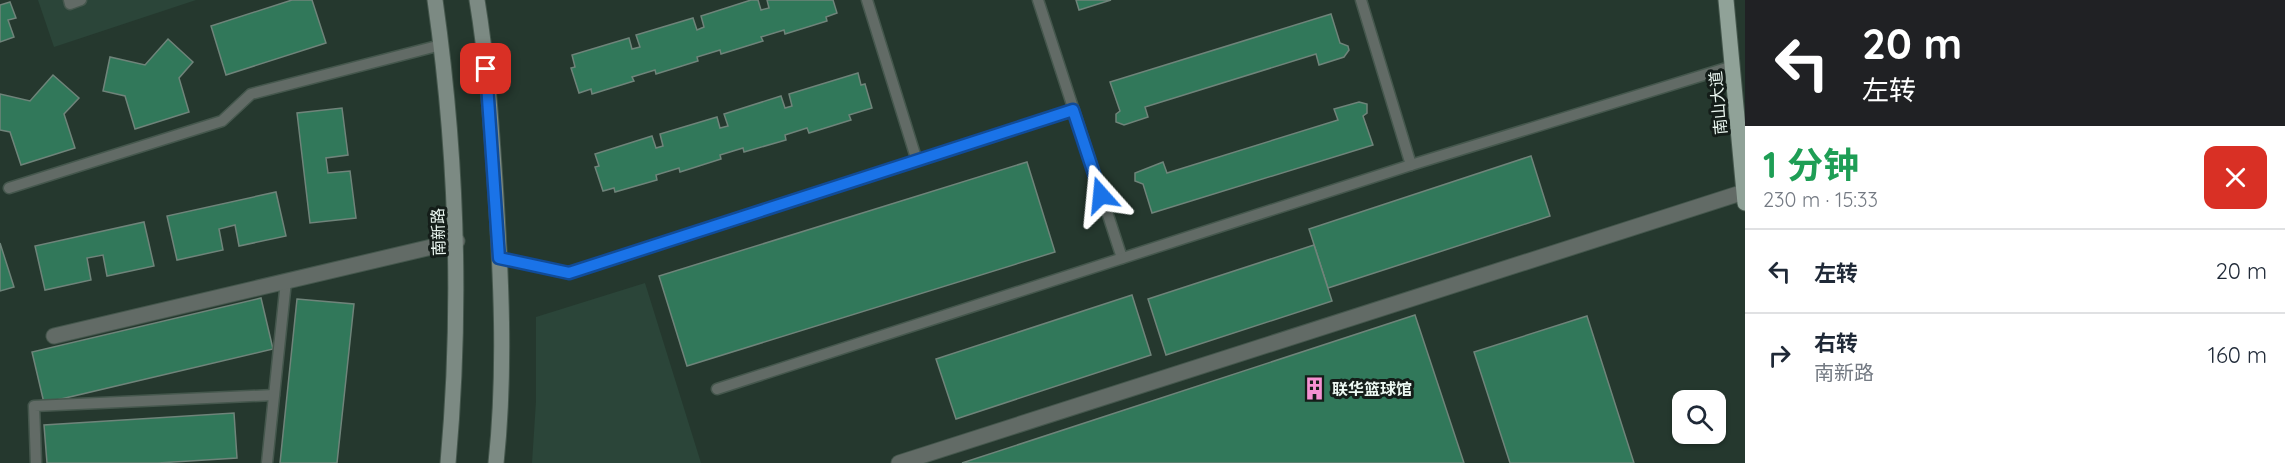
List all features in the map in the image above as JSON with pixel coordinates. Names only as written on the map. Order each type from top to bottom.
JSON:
[{"type":"main road","name":"南新路","points":[[435,0],[441,45],[457,241],[457,338],[448,463]]},
{"type":"main road","points":[[477,0],[486,69],[499,258],[499,434],[496,463]]},
{"type":"main road","name":"南山大道","points":[[1726,0],[1744,197]]},
{"type":"street","points":[[899,463],[1744,197]]},
{"type":"street","points":[[54,336],[457,241]]},
{"type":"lane","points":[[69,0],[70,3],[81,0]]},
{"type":"lane","points":[[867,0],[917,161]]},
{"type":"lane","points":[[1038,0],[1122,258]]},
{"type":"lane","points":[[1361,0],[1411,165]]},
{"type":"lane","points":[[9,188],[222,121],[251,94],[441,45]]},
{"type":"lane","points":[[717,389],[1411,165],[1733,66]]},
{"type":"lane","points":[[499,258],[569,273],[1073,110]]},
{"type":"lane","points":[[267,463],[286,281]]},
{"type":"lane","points":[[36,463],[34,406],[274,395]]},
{"type":"shaded area","points":[[38,0],[196,0],[54,47]]},
{"type":"shaded area","points":[[645,283],[701,463],[532,463],[536,401],[536,317]]},
{"type":"building","points":[[292,0],[312,0],[326,43],[226,75],[211,26]]},
{"type":"building","points":[[751,0],[758,0],[761,10],[769,8],[767,0],[833,0],[837,13],[826,17],[827,21],[785,34],[784,30],[761,37],[763,41],[721,54],[720,50],[697,57],[698,61],[656,74],[655,70],[632,77],[634,81],[592,94],[591,89],[579,93],[571,68],[575,67],[572,55],[629,38],[632,49],[640,47],[636,35],[693,18],[697,30],[704,27],[701,16]]},
{"type":"building","points":[[1076,0],[1111,0],[1079,10]]},
{"type":"building","points":[[10,2],[16,18],[8,20],[14,37],[0,42],[0,5]]},
{"type":"building","points":[[1331,14],[1340,43],[1348,46],[1349,50],[1344,57],[1319,65],[1316,54],[1145,107],[1148,117],[1124,125],[1116,122],[1116,114],[1120,111],[1110,82]]},
{"type":"building","points":[[168,39],[193,62],[179,78],[189,112],[135,129],[125,96],[103,91],[110,57],[145,65]]},
{"type":"building","points":[[858,73],[861,85],[865,84],[872,108],[849,115],[851,120],[809,133],[807,128],[785,135],[786,140],[744,152],[743,148],[720,155],[721,159],[680,172],[679,168],[656,175],[657,180],[615,192],[614,188],[603,191],[595,167],[599,166],[595,154],[652,136],[656,148],[663,146],[660,134],[717,117],[720,128],[728,126],[724,114],[781,96],[785,108],[792,106],[789,94]]},
{"type":"building","points":[[53,75],[79,98],[64,114],[75,148],[21,165],[10,132],[0,130],[0,94],[30,101]]},
{"type":"building","points":[[1359,102],[1367,104],[1367,113],[1363,116],[1373,145],[1152,213],[1143,184],[1135,181],[1135,173],[1163,162],[1167,173],[1338,120],[1334,109]]},
{"type":"building","points":[[342,108],[348,155],[326,158],[328,173],[350,171],[356,218],[310,223],[297,113]]},
{"type":"building","points":[[1531,156],[1550,216],[1328,288],[1309,229]]},
{"type":"building","points":[[1027,162],[1055,252],[687,366],[659,276]]},
{"type":"building","points":[[276,192],[286,236],[239,246],[235,225],[219,229],[223,250],[177,260],[167,216]]},
{"type":"building","points":[[144,222],[154,266],[107,276],[103,255],[87,258],[91,280],[45,290],[35,246]]},
{"type":"building","points":[[0,243],[14,287],[0,291]]},
{"type":"building","points":[[1314,245],[1332,301],[1166,355],[1148,299]]},
{"type":"building","points":[[1132,295],[1151,355],[956,419],[936,359]]},
{"type":"building","points":[[261,298],[273,349],[44,403],[32,352]]},
{"type":"building","points":[[297,299],[354,304],[337,463],[280,463]]},
{"type":"building","name":"联华篮球馆","points":[[1415,315],[1464,463],[962,463]]},
{"type":"building","points":[[1587,316],[1634,463],[1510,463],[1474,352]]},
{"type":"building","points":[[234,413],[237,458],[158,463],[47,463],[44,425]]},
{"type":"place","name":"联华篮球馆","points":[[1314,389]]},
{"type":"route","points":[[486,69],[499,258],[569,273],[1073,110],[1101,195]]}]
